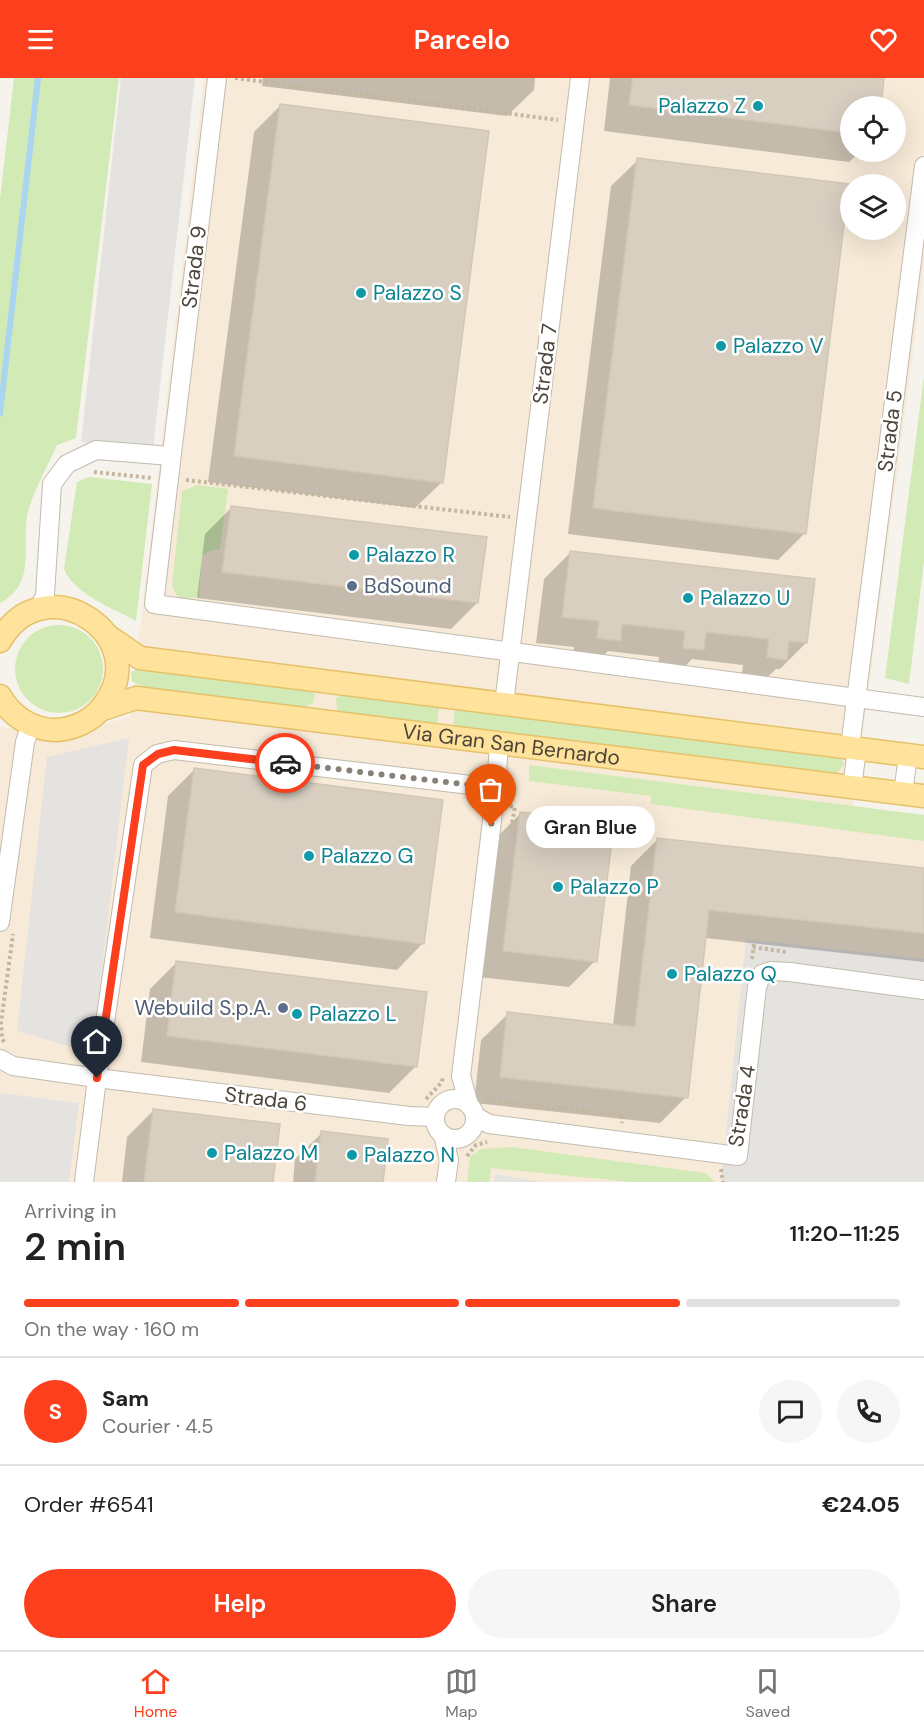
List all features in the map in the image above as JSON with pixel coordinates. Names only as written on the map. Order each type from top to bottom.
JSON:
[{"type":"main road","name":"Via Gran San Bernardo","points":[[39,609],[59,607],[78,611],[95,621],[108,636],[140,658],[916,756]]},
{"type":"main road","points":[[4,630],[39,609]]},
{"type":"main road","points":[[1,698],[15,715],[31,725],[49,730],[68,729],[86,722],[100,710],[111,694],[117,675],[116,655],[108,636]]},
{"type":"main road","name":"Via Gran San Bernardo","points":[[100,710],[136,698],[913,795]]},
{"type":"lane","name":"Strada 9","points":[[217,78],[154,604],[510,651]]},
{"type":"lane","name":"Strada 7","points":[[504,704],[580,78]]},
{"type":"lane","name":"Strada 5","points":[[852,788],[855,696],[924,166]]},
{"type":"lane","points":[[39,609],[45,595],[52,484],[67,464],[96,450],[171,456]]},
{"type":"lane","points":[[510,651],[924,707]]},
{"type":"lane","points":[[0,922],[25,742],[31,725]]},
{"type":"lane","points":[[446,1182],[442,1159],[443,1135],[435,1124],[435,1117],[440,1106],[445,1102],[452,1075],[503,793],[499,743]]},
{"type":"lane","points":[[84,1182],[143,765],[158,754],[174,750],[503,793]]},
{"type":"lane","points":[[913,795],[916,756]]},
{"type":"lane","name":"Strada 4","points":[[445,1102],[458,1099],[475,1118],[738,1156],[757,987],[762,974],[771,971],[790,972],[924,990]]},
{"type":"lane","name":"Strada 6","points":[[0,1059],[13,1065],[97,1078],[409,1116],[435,1117]]},
{"type":"lane","points":[[442,1159],[475,1118],[452,1075]]},
{"type":"lane","name":"Strada 4","points":[[443,1135],[456,1139],[475,1118]]},
{"type":"path","points":[[236,78],[565,121]]},
{"type":"path","points":[[93,472],[186,480],[513,517]]},
{"type":"path","points":[[503,793],[508,806]]},
{"type":"path","points":[[475,1118],[491,1101],[623,1115],[621,1130]]},
{"type":"path","points":[[409,1159],[434,1162],[442,1159]]},
{"type":"shaded area","points":[[121,78],[195,78],[153,448],[81,442]]},
{"type":"shaded area","points":[[204,78],[924,78],[924,269],[853,807],[924,817],[924,1182],[0,1182],[0,727],[69,733],[130,717]]},
{"type":"shaded area","points":[[129,738],[92,1053],[17,1031],[47,757]]},
{"type":"shaded area","points":[[746,939],[924,959],[924,1182],[721,1182]]},
{"type":"shaded area","points":[[0,1093],[79,1103],[69,1182],[0,1182]]},
{"type":"shaded area","points":[[495,1174],[541,1182],[494,1182]]},
{"type":"green space","points":[[14,78],[119,78],[76,438],[57,445],[39,482],[27,518],[24,572],[13,594],[0,603],[0,199]]},
{"type":"green space","points":[[924,376],[924,561],[909,684],[885,678]]},
{"type":"green space","points":[[89,477],[152,484],[136,621],[86,593],[69,578],[64,569],[77,482]]},
{"type":"green space","points":[[198,485],[228,489],[220,549],[209,551],[202,556],[199,597],[183,600],[177,596],[172,586],[182,491]]},
{"type":"green space","points":[[50,625],[68,625],[84,632],[96,644],[103,660],[103,678],[96,694],[84,706],[68,713],[50,713],[34,706],[22,694],[15,678],[15,660],[22,644],[34,632]]},
{"type":"green space","points":[[141,668],[309,691],[315,694],[313,703],[302,708],[145,688],[132,681],[131,672]]},
{"type":"green space","points":[[343,695],[439,707],[437,724],[340,712],[337,710],[336,698]]},
{"type":"green space","points":[[455,709],[841,756],[844,764],[838,772],[827,773],[453,726]]},
{"type":"green space","points":[[529,765],[924,815],[924,841],[651,804],[651,796],[529,781]]},
{"type":"green space","points":[[512,1147],[705,1173],[715,1182],[632,1182],[491,1168],[489,1182],[467,1182],[470,1157],[481,1149]]},
{"type":"building","name":"Palazzo Z","points":[[633,78],[884,79],[882,96],[840,96],[840,132],[629,105]]},
{"type":"building","name":"Palazzo S","points":[[280,104],[489,131],[443,483],[234,456]]},
{"type":"building","name":"Palazzo V","points":[[637,158],[840,183],[840,240],[842,240],[806,534],[593,508]]},
{"type":"building","name":"Palazzo R","points":[[231,506],[487,537],[478,603],[222,572]]},
{"type":"building","name":"Palazzo U","points":[[570,551],[815,579],[807,643],[789,641],[787,660],[767,657],[769,639],[706,632],[704,650],[683,648],[685,631],[622,624],[621,641],[597,638],[599,621],[562,617]]},
{"type":"building","name":"Palazzo G","points":[[194,768],[443,800],[424,944],[175,912]]},
{"type":"building","name":"Palazzo P","points":[[520,812],[614,823],[597,962],[503,951]]},
{"type":"building","name":"Palazzo Q","points":[[657,838],[924,868],[924,933],[709,910],[688,1098],[500,1077],[507,1012],[635,1027]]},
{"type":"building","name":"Palazzo L","points":[[176,961],[427,992],[417,1067],[167,1036]]},
{"type":"building","name":"Palazzo M","points":[[153,1109],[280,1124],[273,1182],[144,1182]]},
{"type":"building","name":"Palazzo N","points":[[321,1131],[388,1139],[383,1182],[315,1182]]},
{"type":"waterway","points":[[0,414],[38,78]]},
{"type":"way so far","points":[[285,763],[496,788],[491,826]]},
{"type":"place","name":"Palazzo Z","points":[[758,106]]},
{"type":"place","name":"Palazzo S","points":[[361,293]]},
{"type":"place","name":"Palazzo V","points":[[721,346]]},
{"type":"place","name":"Palazzo R","points":[[354,555]]},
{"type":"place","name":"BdSound","points":[[352,586]]},
{"type":"place","name":"Palazzo U","points":[[688,598]]},
{"type":"place","name":"Gran Blue","points":[[491,826]]},
{"type":"place","name":"Palazzo G","points":[[309,856]]},
{"type":"place","name":"Palazzo P","points":[[558,887]]},
{"type":"place","name":"Palazzo Q","points":[[672,974]]},
{"type":"place","name":"Webuild S.p.A.","points":[[283,1008]]},
{"type":"place","name":"Palazzo L","points":[[297,1014]]},
{"type":"place","name":"Palazzo M","points":[[212,1153]]},
{"type":"place","name":"Palazzo N","points":[[352,1155]]},
{"type":"route","points":[[97,1078],[143,765],[158,754],[174,750],[285,763]]}]
